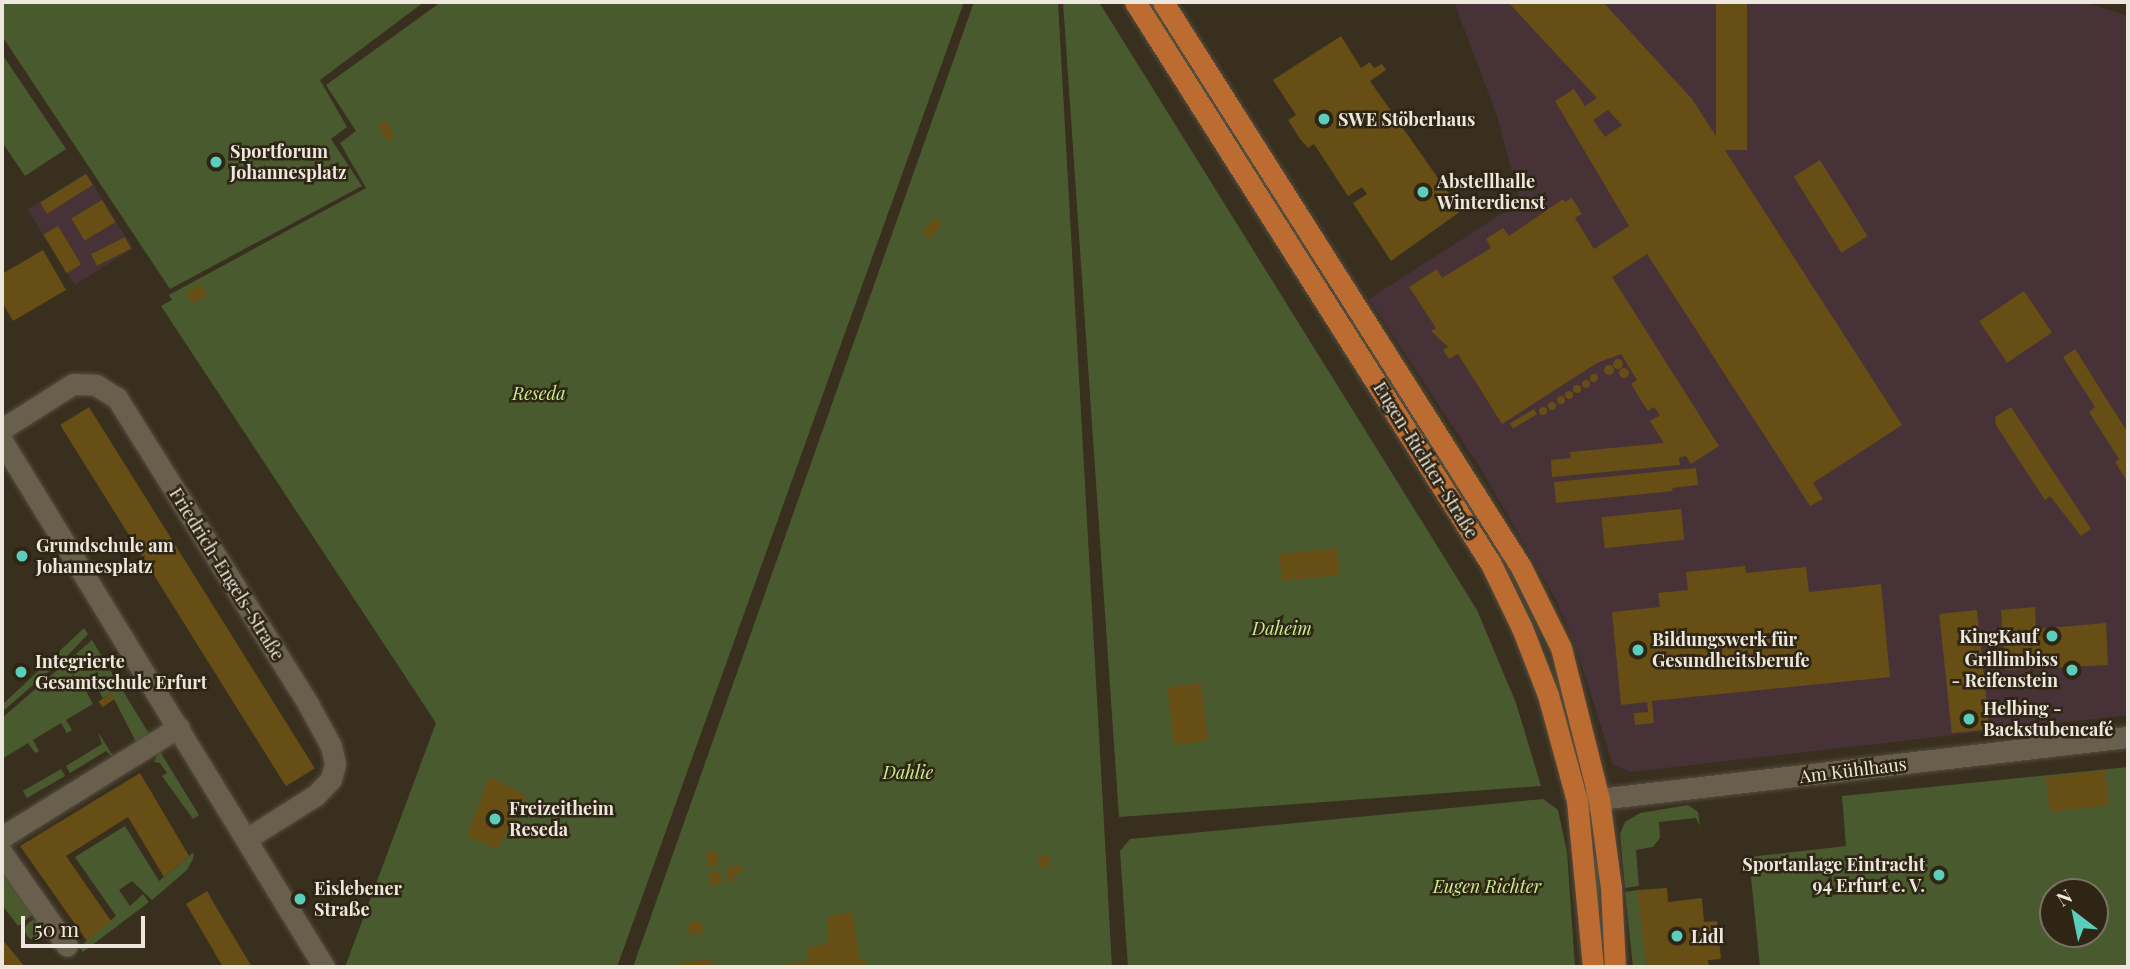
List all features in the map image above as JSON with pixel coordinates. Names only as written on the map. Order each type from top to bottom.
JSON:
[{"type":"main road","name":"Eugen-Richter-Straße","points":[[1135,2],[1491,564],[1548,695],[1577,801],[1593,967]]},
{"type":"main road","name":"Eugen-Richter-Straße","points":[[1163,2],[1521,567],[1561,648],[1599,799],[1611,888],[1615,967]]},
{"type":"street","name":"Friedrich-Engels-Straße","points":[[2,429],[73,384],[96,385],[117,398],[308,704],[331,746],[331,779],[316,795],[246,839]]},
{"type":"street","points":[[2,441],[324,967]]},
{"type":"street","points":[[2,837],[179,727]]},
{"type":"street","name":"Am Kühlhaus","points":[[1577,801],[2128,737]]},
{"type":"street","points":[[2,853],[67,946]]},
{"type":"shaded area","points":[[1454,2],[2084,2],[2128,16],[2128,715],[1631,772],[1613,765],[1576,647],[1556,600],[1482,471],[1369,299],[1520,202],[1497,116]]},
{"type":"shaded area","points":[[86,173],[133,248],[75,285],[27,210]]},
{"type":"green space","name":"Sportforum Johannesplatz","points":[[2,2],[424,2],[320,80],[347,127],[331,139],[362,186],[170,289],[2,36]]},
{"type":"green space","name":"Reseda","points":[[441,2],[964,2],[617,967],[345,967],[436,723],[161,306],[172,300],[169,295],[366,188],[340,143],[356,131],[326,85]]},
{"type":"green space","name":"Dahlie","points":[[974,2],[1058,2],[1112,967],[633,967]]},
{"type":"green space","name":"Daheim","points":[[1063,2],[1099,2],[1477,610],[1516,703],[1541,786],[1119,817]]},
{"type":"green space","points":[[1146,2],[1153,2],[1327,282],[1324,281]]},
{"type":"green space","points":[[2,54],[66,149],[25,176],[2,142]]},
{"type":"green space","points":[[1354,326],[1357,327],[1479,517],[1475,519]]},
{"type":"green space","points":[[84,628],[88,634],[70,653],[2,712],[2,705]]},
{"type":"green space","points":[[92,640],[151,737],[136,742],[111,693],[103,698],[95,685],[86,691],[93,704],[66,720],[72,730],[67,733],[61,723],[33,740],[39,751],[35,753],[28,743],[2,759],[2,718]]},
{"type":"green space","points":[[98,732],[115,759],[106,751],[70,773],[66,766],[102,744]]},
{"type":"green space","points":[[159,750],[199,815],[193,819],[162,776],[167,773],[160,763],[154,762]]},
{"type":"green space","name":"Sportanlage Eintracht 94 Erfurt e. V.","points":[[2128,767],[2128,967],[1760,967],[1749,857],[1846,846],[1842,796]]},
{"type":"green space","points":[[61,769],[65,776],[27,798],[23,791]]},
{"type":"green space","name":"Eugen Richter","points":[[1543,799],[1558,810],[1567,852],[1575,967],[1128,967],[1120,851],[1130,839]]},
{"type":"green space","points":[[1688,805],[1698,812],[1700,826],[1696,818],[1659,822],[1660,838],[1653,847],[1636,850],[1639,886],[1625,888],[1620,834],[1625,822],[1640,813]]},
{"type":"green space","points":[[125,826],[159,881],[194,852],[193,859],[187,870],[152,900],[132,881],[119,890],[130,906],[143,894],[149,902],[83,952],[79,947],[116,916],[75,857]]},
{"type":"green space","points":[[1592,857],[1599,857],[1599,967],[1592,967]]},
{"type":"green space","points":[[2,865],[35,913],[18,926],[2,905]]},
{"type":"green space","points":[[1637,890],[1647,967],[1633,967],[1625,892]]},
{"type":"green space","points":[[35,920],[42,923],[45,930],[42,937],[35,940],[28,937],[25,930],[28,923]]},
{"type":"building","points":[[1508,2],[1603,2],[1692,99],[1902,425],[1813,483],[1823,499],[1810,506],[1647,254],[1612,277],[1719,446],[1691,464],[1686,456],[1679,458],[1680,465],[1552,477],[1551,460],[1571,458],[1570,452],[1664,443],[1650,421],[1660,415],[1654,407],[1648,411],[1639,397],[1631,384],[1637,380],[1621,354],[1597,363],[1502,424],[1458,354],[1449,359],[1443,350],[1448,347],[1431,331],[1436,328],[1409,287],[1437,269],[1442,278],[1491,248],[1486,239],[1503,228],[1509,236],[1563,199],[1565,202],[1572,198],[1582,214],[1575,218],[1594,249],[1629,226],[1555,101],[1574,89],[1585,106],[1597,98]],"holes":[[[1608,110],[1622,125],[1605,137],[1593,120]]]},
{"type":"building","points":[[1716,2],[1747,2],[1747,150],[1716,150]]},
{"type":"building","points":[[1341,36],[1361,68],[1370,62],[1374,68],[1382,64],[1386,70],[1370,81],[1461,211],[1391,261],[1353,203],[1367,194],[1362,187],[1348,196],[1314,144],[1308,148],[1300,139],[1288,120],[1296,115],[1273,80]]},
{"type":"building","points":[[386,120],[395,137],[387,141],[378,124]]},
{"type":"building","points":[[1820,160],[1868,236],[1841,253],[1794,176]]},
{"type":"building","points":[[86,174],[93,185],[47,214],[40,203]]},
{"type":"building","points":[[102,200],[115,222],[85,241],[71,219]]},
{"type":"building","points":[[936,218],[942,222],[931,239],[921,232]]},
{"type":"building","points":[[58,226],[81,265],[67,273],[43,235]]},
{"type":"building","points":[[125,237],[131,249],[97,266],[91,254]]},
{"type":"building","points":[[43,250],[66,290],[13,321],[2,302],[2,274]]},
{"type":"building","points":[[201,284],[207,295],[192,304],[186,292]]},
{"type":"building","points":[[2024,291],[2052,332],[2007,363],[1979,321]]},
{"type":"building","points":[[2075,349],[2128,433],[2128,483],[2115,462],[2119,459],[2089,412],[2095,407],[2063,357]]},
{"type":"building","points":[[1618,359],[1623,364],[1618,369],[1613,364]]},
{"type":"building","points":[[1609,365],[1614,370],[1609,375],[1604,370]]},
{"type":"building","points":[[1624,368],[1629,373],[1624,378],[1619,373]]},
{"type":"building","points":[[1594,374],[1598,378],[1594,382],[1590,378]]},
{"type":"building","points":[[1586,380],[1590,384],[1586,388],[1582,384]]},
{"type":"building","points":[[1577,385],[1581,389],[1577,393],[1573,389]]},
{"type":"building","points":[[1569,391],[1573,395],[1569,399],[1565,395]]},
{"type":"building","points":[[1561,396],[1565,400],[1561,404],[1557,400]]},
{"type":"building","points":[[1552,402],[1556,406],[1552,410],[1548,406]]},
{"type":"building","points":[[89,407],[315,768],[286,786],[60,425]]},
{"type":"building","points":[[1543,407],[1547,411],[1543,415],[1539,411]]},
{"type":"building","points":[[2011,407],[2091,529],[2081,536],[2050,496],[2045,500],[1996,425],[1995,417]]},
{"type":"building","points":[[1534,409],[1537,414],[1513,429],[1510,423]]},
{"type":"building","points":[[1696,468],[1698,485],[1672,488],[1673,491],[1556,503],[1554,482]]},
{"type":"building","points":[[1681,509],[1684,540],[1605,548],[1601,517]]},
{"type":"building","points":[[1337,548],[1340,575],[1282,581],[1279,554]]},
{"type":"building","points":[[1745,566],[1746,573],[1806,567],[1809,592],[1881,584],[1890,677],[1652,701],[1654,723],[1635,725],[1634,713],[1648,712],[1647,702],[1621,705],[1612,612],[1660,607],[1658,593],[1688,590],[1686,572]]},
{"type":"building","points":[[2035,607],[2036,629],[2106,623],[2108,665],[2005,670],[2001,610]]},
{"type":"building","points":[[1977,610],[1990,729],[1952,733],[1939,614]]},
{"type":"building","points":[[2079,666],[2080,673],[2067,675],[2066,668]]},
{"type":"building","points":[[1201,683],[1208,741],[1174,745],[1167,687]]},
{"type":"building","points":[[111,693],[115,699],[102,707],[99,701]]},
{"type":"building","points":[[2105,770],[2109,805],[2050,812],[2045,777]]},
{"type":"building","points":[[140,773],[189,856],[164,877],[128,817],[66,856],[111,921],[87,941],[20,846]]},
{"type":"building","points":[[489,777],[526,795],[498,849],[467,836]]},
{"type":"building","points":[[716,851],[719,865],[708,867],[705,853]]},
{"type":"building","points":[[1049,855],[1050,867],[1039,868],[1038,856]]},
{"type":"building","points":[[742,865],[743,872],[734,874],[735,882],[729,883],[727,867]]},
{"type":"building","points":[[720,871],[722,884],[710,886],[708,873]]},
{"type":"building","points":[[1667,888],[1668,902],[1702,898],[1704,922],[1717,921],[1721,959],[1708,960],[1709,967],[1647,967],[1637,890]]},
{"type":"building","points":[[207,891],[252,967],[223,967],[186,904]]},
{"type":"building","points":[[852,912],[860,960],[865,960],[866,967],[772,967],[809,960],[807,947],[828,944],[828,916]]},
{"type":"building","points":[[701,921],[703,933],[689,935],[687,923]]},
{"type":"building","points":[[2,939],[25,967],[2,967]]},
{"type":"building","points":[[711,959],[712,967],[679,967],[678,963]]},
{"type":"place","name":"SWE Stöberhaus","points":[[1324,119]]},
{"type":"place","name":"Sportforum Johannesplatz","points":[[216,162]]},
{"type":"place","name":"Abstellhalle Winterdienst","points":[[1423,192]]},
{"type":"place","name":"Grundschule am Johannesplatz","points":[[22,556]]},
{"type":"place","name":"KingKauf","points":[[2052,636]]},
{"type":"place","name":"Bildungswerk für Gesundheitsberufe","points":[[1638,650]]},
{"type":"place","name":"Grillimbiss - Reifenstein","points":[[2072,670]]},
{"type":"place","name":"Integrierte Gesamtschule Erfurt","points":[[21,672]]},
{"type":"place","name":"Helbing - Backstubencafé","points":[[1969,719]]},
{"type":"place","name":"Freizeitheim Reseda","points":[[495,819]]},
{"type":"place","name":"Sportanlage Eintracht 94 Erfurt e. V.","points":[[1939,875]]},
{"type":"place","name":"Eislebener Straße","points":[[300,899]]},
{"type":"place","name":"Lidl","points":[[1677,936]]}]
